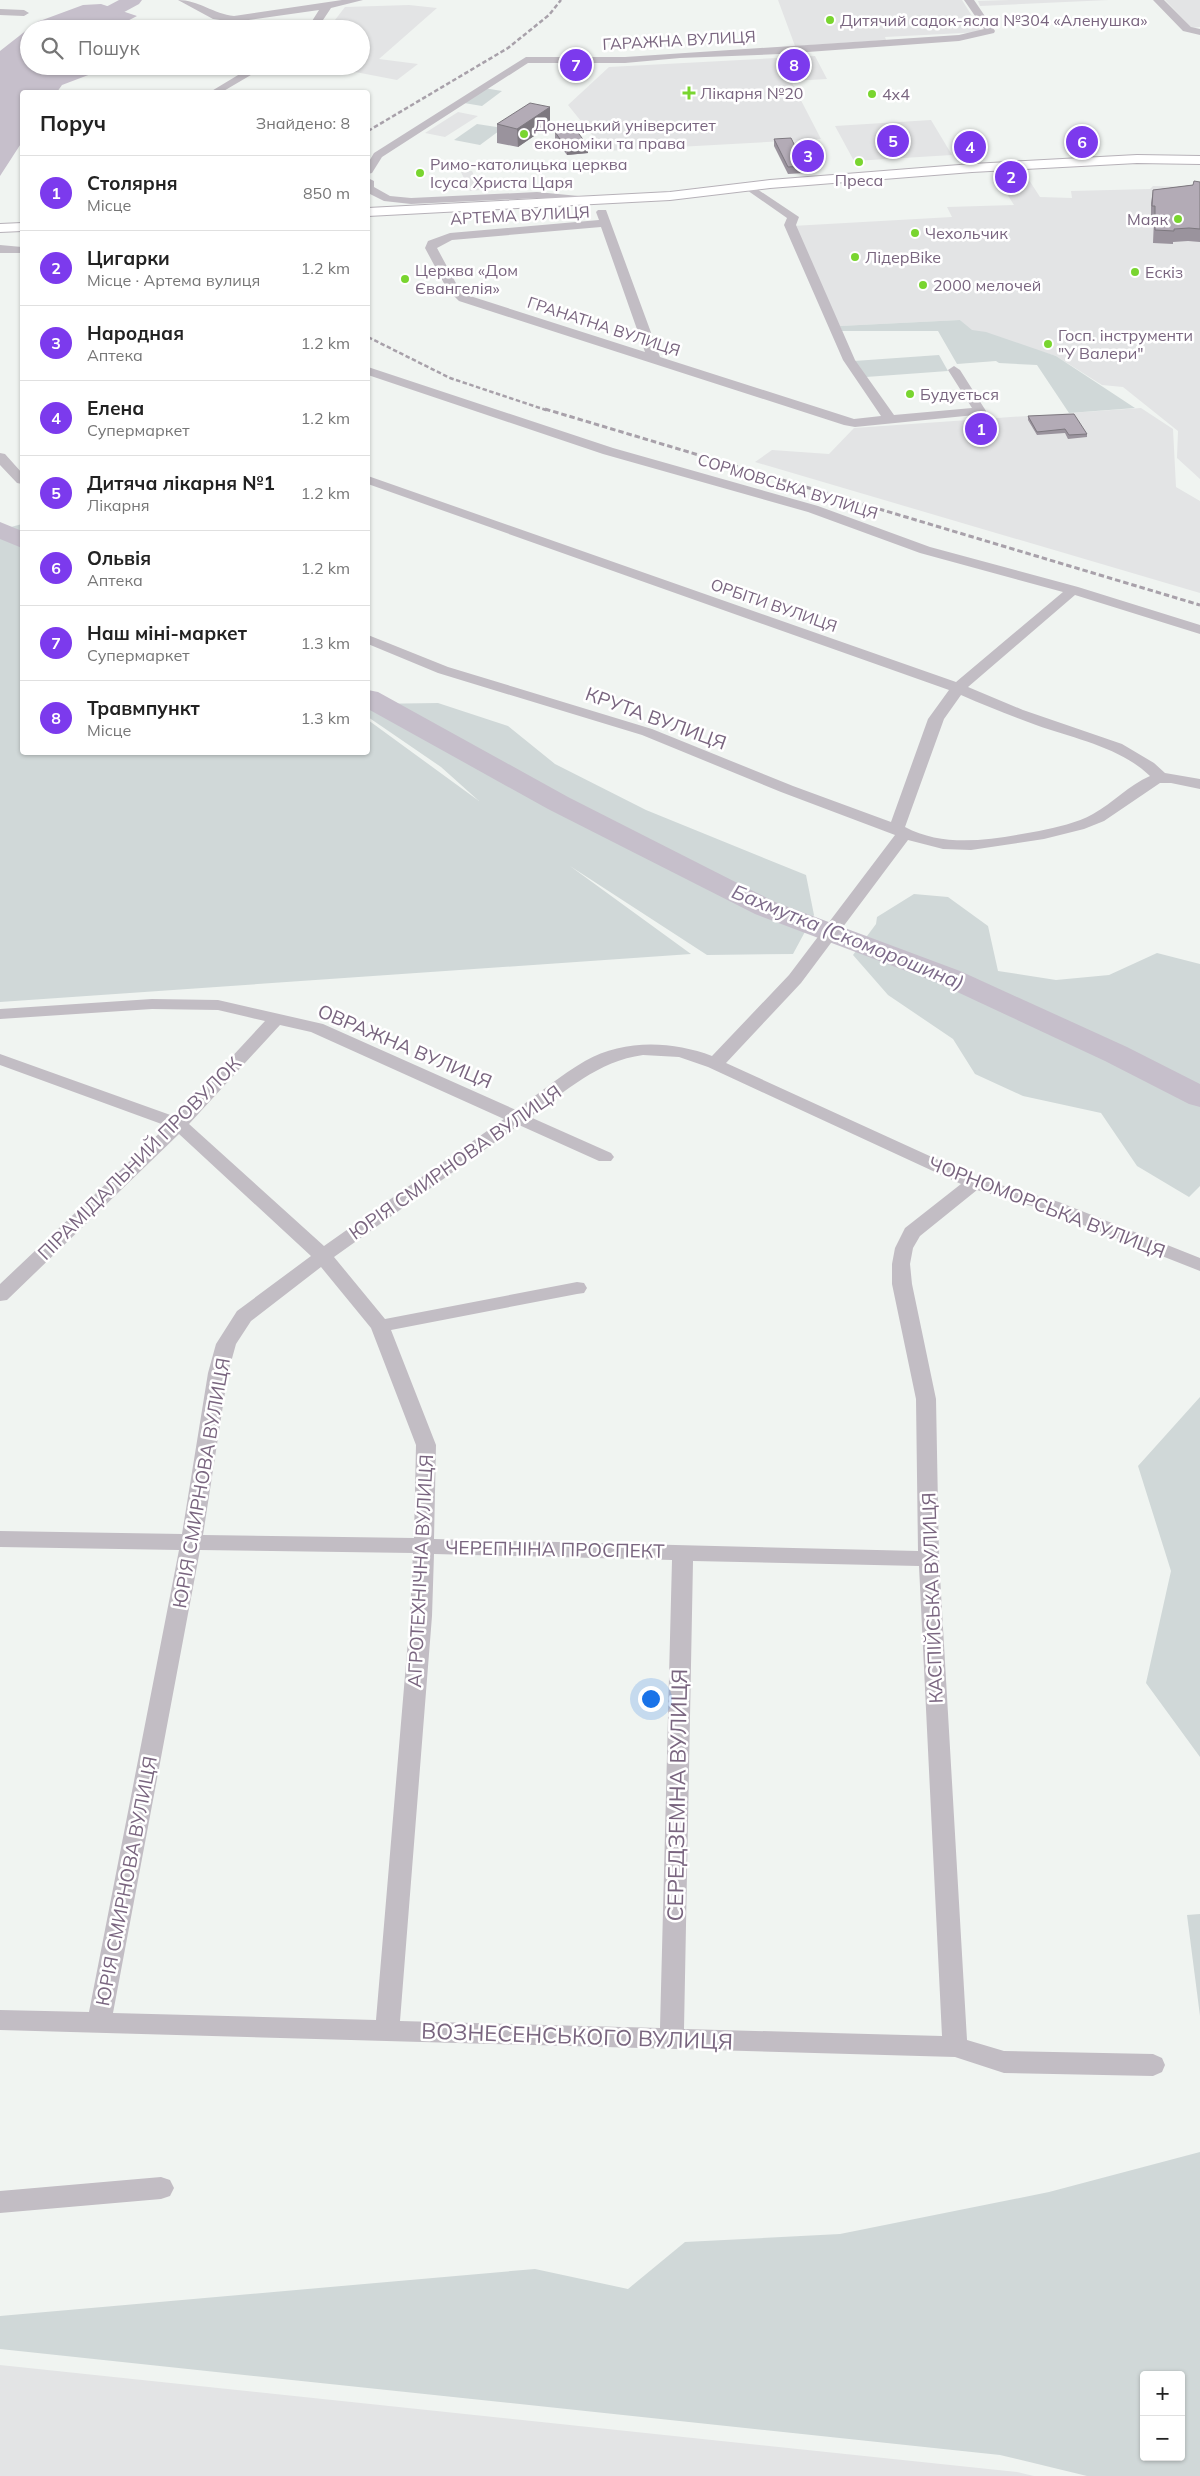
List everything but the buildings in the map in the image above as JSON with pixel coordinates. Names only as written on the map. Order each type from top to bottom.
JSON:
[{"type":"main road","name":"АРТЕМА ВУЛИЦЯ","points":[[370,212],[601,212],[670,196],[748,186],[1031,164],[1137,159],[1200,160]]},
{"type":"main road","name":"АРТЕМА ВУЛИЦЯ","points":[[370,221],[577,212],[599,208],[601,212]]},
{"type":"main road","points":[[0,228],[20,227]]},
{"type":"main road","points":[[0,236],[20,236]]},
{"type":"street","points":[[183,0],[217,17],[234,19],[358,0]]},
{"type":"street","name":"ГАРАЖНА ВУЛИЦЯ","points":[[969,0],[980,0]]},
{"type":"street","name":"ГАРАЖНА ВУЛИЦЯ","points":[[370,168],[378,155],[526,60],[610,60],[780,51],[959,38],[990,31],[969,0]]},
{"type":"street","points":[[1158,0],[1187,29],[1200,32]]},
{"type":"street","points":[[318,20],[328,6]]},
{"type":"street","points":[[0,12],[24,12]]},
{"type":"street","points":[[219,90],[245,75]]},
{"type":"street","points":[[748,186],[793,217],[790,225],[849,360],[890,419]]},
{"type":"street","points":[[370,190],[388,198],[411,201],[537,195],[601,212],[654,359]]},
{"type":"street","name":"ГРАНАТНА ВУЛИЦЯ","points":[[601,212],[450,237],[432,244],[431,248],[453,289],[463,298],[852,423]]},
{"type":"street","points":[[0,249],[20,250]]},
{"type":"street","points":[[852,423],[980,411],[954,370]]},
{"type":"street","name":"СОРМОВСЬКА ВУЛИЦЯ","points":[[370,372],[608,451],[813,509],[925,550],[1073,590],[1200,630]]},
{"type":"street","points":[[0,457],[20,478]]},
{"type":"street","name":"ОРБІТИ ВУЛИЦЯ","points":[[370,481],[958,688],[1026,716],[1127,753],[1156,772],[1161,778]]},
{"type":"street","points":[[723,1068],[795,979],[900,831],[936,719],[958,688],[1073,590]]},
{"type":"street","name":"КРУТА ВУЛИЦЯ","points":[[370,639],[443,670],[647,732],[787,789],[900,831],[959,846],[991,842],[1079,825],[1104,815],[1135,793],[1161,778]]},
{"type":"street","points":[[1161,778],[1200,784]]},
{"type":"street","name":"ОВРАЖНА ВУЛИЦЯ","points":[[0,1014],[152,1004],[218,1005],[317,1028],[605,1157]]},
{"type":"street","name":"ПІРАМІДАЛЬНИЙ ПРОВУЛОК","points":[[2,1290],[179,1124],[276,1019]]},
{"type":"street","name":"ЧОРНОМОРСЬКА ВУЛИЦЯ","points":[[654,1048],[723,1068],[974,1183],[1052,1206],[1200,1265]]},
{"type":"street","name":"ЮРІЯ СМИРНОВА ВУЛИЦЯ","points":[[99,2022],[191,1542],[218,1373],[226,1344],[244,1316],[323,1256],[591,1065],[620,1052],[654,1048]]},
{"type":"street","name":"АГРОТЕХНІЧНА ВУЛИЦЯ","points":[[0,1059],[179,1124],[323,1256],[380,1326],[426,1445],[425,1546],[387,2030]]},
{"type":"street","name":"КАСПІЙСЬКА ВУЛИЦЯ","points":[[955,2047],[929,1559],[926,1399],[902,1284],[901,1264],[904,1248],[912,1232],[974,1183]]},
{"type":"street","points":[[380,1326],[577,1288]]},
{"type":"street","name":"ЧЕРЕПНІНА ПРОСПЕКТ","points":[[0,1539],[425,1546],[929,1559]]},
{"type":"street","name":"СЕРЕДЗЕМНА ВУЛИЦЯ","points":[[672,2038],[683,1553]]},
{"type":"street","name":"ВОЗНЕСЕНСЬКОГО ВУЛИЦЯ","points":[[0,2020],[955,2047],[1004,2062],[1153,2065]]},
{"type":"street","points":[[0,2202],[161,2188]]},
{"type":"shaded area","points":[[778,0],[962,0],[982,32],[885,37],[886,40],[795,46]]},
{"type":"shaded area","points":[[1109,0],[980,6],[978,1]]},
{"type":"shaded area","points":[[1165,0],[1200,0],[1200,27],[1192,28]]},
{"type":"shaded area","points":[[101,4],[137,16],[129,20],[42,20],[83,5]]},
{"type":"shaded area","points":[[409,5],[437,8],[379,59],[418,64],[397,80],[370,75],[370,20],[335,20],[345,7]]},
{"type":"shaded area","points":[[20,35],[20,75],[88,75],[62,85],[58,90],[20,90],[20,145],[0,176],[0,51]]},
{"type":"shaded area","name":"Лікарня №20","points":[[815,56],[827,79],[791,81],[821,139],[605,151],[568,105],[609,67]]},
{"type":"shaded area","points":[[484,88],[502,91],[482,106],[464,103]]},
{"type":"shaded area","points":[[458,112],[478,116],[445,137],[425,133]]},
{"type":"shaded area","points":[[931,120],[952,155],[854,161],[835,126]]},
{"type":"shaded area","points":[[477,124],[503,128],[480,145],[454,140]]},
{"type":"shaded area","points":[[472,171],[477,182],[488,182],[491,189],[470,191],[461,172]]},
{"type":"shaded area","name":"Маяк","points":[[1029,180],[1040,197],[1072,198],[1071,191],[1150,189],[1153,186],[1200,187],[1200,479],[1177,458],[1178,431],[1123,387],[1102,385],[1056,356],[972,331],[960,320],[840,326],[792,226],[952,217],[947,207],[1014,205],[1000,183]]},
{"type":"shaded area","points":[[960,320],[972,330],[986,332],[1056,356],[1135,408],[1069,413],[1037,365],[999,363],[996,361],[957,364],[938,331],[842,331],[840,326]]},
{"type":"shaded area","points":[[939,355],[948,371],[866,377],[854,361]]},
{"type":"shaded area","points":[[1141,408],[1173,429],[1176,487],[1200,501],[1200,593],[755,462],[772,450],[829,454],[854,428]]},
{"type":"shaded area","points":[[20,525],[20,755],[370,755],[370,721],[479,801],[441,767],[370,718],[370,704],[438,703],[508,726],[555,764],[646,810],[806,875],[814,915],[793,954],[707,955],[570,866],[691,954],[0,1002],[0,530]]},
{"type":"shaded area","points":[[914,894],[948,897],[988,926],[998,971],[1056,980],[1109,975],[1157,953],[1200,964],[1200,1186],[1189,1197],[1137,1166],[1101,1113],[1023,1096],[975,1074],[953,1039],[888,995],[853,955],[876,924],[877,917]]},
{"type":"shaded area","points":[[1200,1397],[1200,1757],[1146,1683],[1171,1571],[1138,1466]]},
{"type":"shaded area","points":[[1200,1914],[1200,2016],[1187,1915]]},
{"type":"shaded area","points":[[1200,2152],[1200,2476],[1087,2476],[1000,2455],[0,2349],[0,2316],[535,2269],[628,2289],[685,2242],[840,2234],[1049,2192]]},
{"type":"shaded area","points":[[0,2365],[1017,2472],[1034,2476],[0,2476]]},
{"type":"waterway","name":"Бахмутка (Скоморошина)","points":[[96,20],[133,0]]},
{"type":"waterway","name":"Бахмутка (Скоморошина)","points":[[0,529],[20,540]]},
{"type":"waterway","name":"Бахмутка (Скоморошина)","points":[[370,699],[558,803],[765,908],[949,977],[1116,1054],[1200,1097]]},
{"type":"railway","points":[[370,130],[508,48],[549,15],[561,0]]},
{"type":"railway","points":[[370,338],[450,378],[549,411]]},
{"type":"railway","points":[[545,409],[1200,605]]},
{"type":"place","name":"Дитячий садок-ясла №304 «Аленушка»","points":[[830,20]]},
{"type":"place","name":"Наш міні-маркет","points":[[576,65]]},
{"type":"place","name":"Травмпункт","points":[[794,65]]},
{"type":"place","name":"Лікарня №20","points":[[689,93]]},
{"type":"place","name":"4x4","points":[[872,94]]},
{"type":"place","name":"Донецький університет економіки та права","points":[[524,134]]},
{"type":"place","name":"Дитяча лікарня №1","points":[[893,141]]},
{"type":"place","name":"Ольвія","points":[[1082,142]]},
{"type":"place","name":"Елена","points":[[970,147]]},
{"type":"place","name":"Народная","points":[[808,156]]},
{"type":"place","name":"Преса","points":[[859,162]]},
{"type":"place","name":"Римо-католицька церква Ісуса Христа Царя","points":[[420,173]]},
{"type":"place","name":"Цигарки","points":[[1011,177]]},
{"type":"place","name":"Маяк","points":[[1178,219]]},
{"type":"place","name":"Чехольчик","points":[[915,233]]},
{"type":"place","name":"ЛідерBike","points":[[855,257]]},
{"type":"place","name":"Ескіз","points":[[1135,272]]},
{"type":"place","name":"Церква «Дом Євангелія»","points":[[405,279]]},
{"type":"place","name":"2000 мелочей","points":[[923,285]]},
{"type":"place","name":"Госп. інструменти \"У Валери\"","points":[[1048,344]]},
{"type":"place","name":"Будується","points":[[910,394]]},
{"type":"place","name":"Столярня","points":[[981,429]]}]
